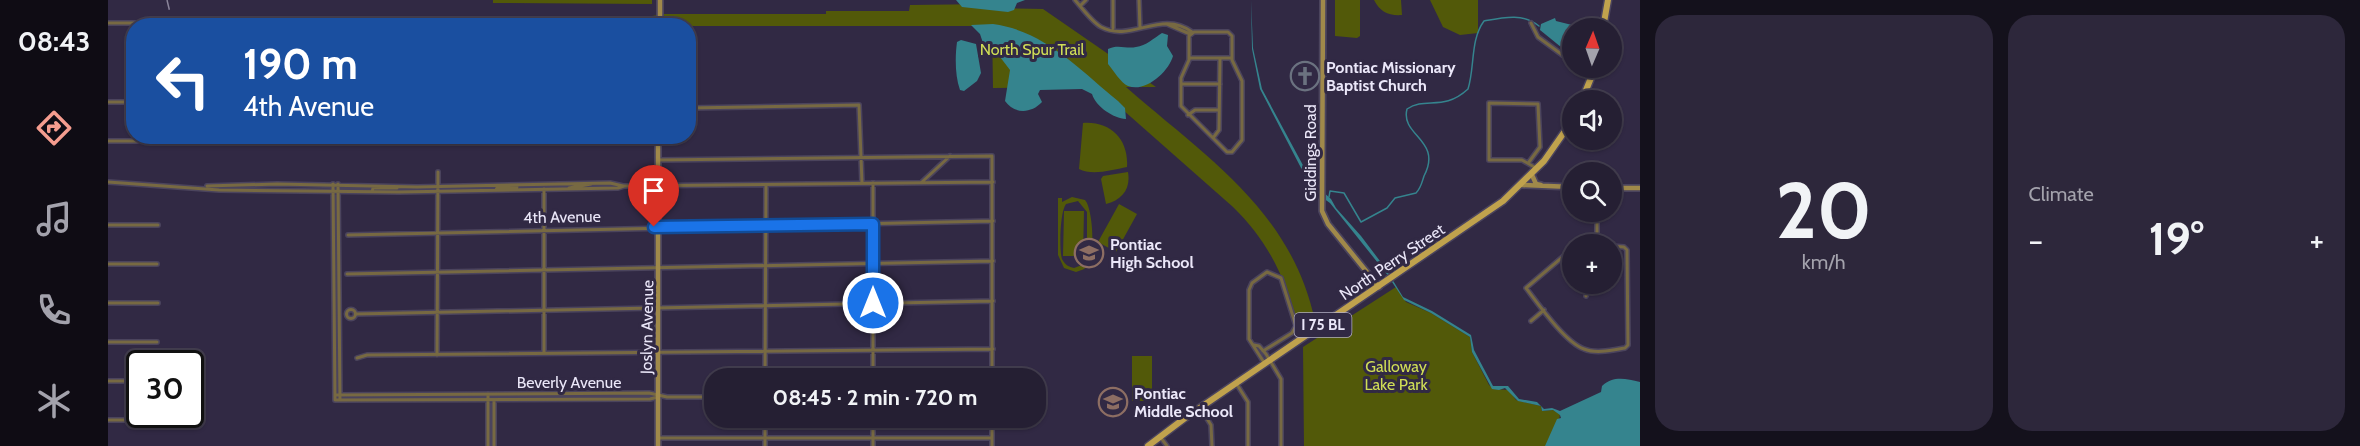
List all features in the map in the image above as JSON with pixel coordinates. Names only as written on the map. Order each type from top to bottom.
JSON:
[{"type":"main road","points":[[1605,18],[1608,0]]},
{"type":"main road","name":"North Perry Street","points":[[1148,446],[1200,407],[1494,207],[1532,175],[1562,136]]},
{"type":"street","points":[[660,0],[660,18]]},
{"type":"street","points":[[1075,0],[1101,27],[1130,31],[1167,24],[1191,33],[1230,33],[1232,58],[1242,79],[1241,142],[1230,153],[1188,115],[1181,105],[1181,75],[1189,58],[1191,33]]},
{"type":"street","points":[[1080,6],[1086,0]]},
{"type":"street","points":[[1113,0],[1113,29]]},
{"type":"street","points":[[1139,0],[1140,28]]},
{"type":"street","name":"Giddings Road","points":[[1323,0],[1322,211],[1328,224],[1379,287]]},
{"type":"street","points":[[108,23],[126,23]]},
{"type":"street","points":[[1531,23],[1538,37],[1562,55]]},
{"type":"street","points":[[1189,58],[1232,58]]},
{"type":"street","points":[[1213,138],[1219,131],[1220,58]]},
{"type":"street","points":[[1181,84],[1220,84]]},
{"type":"street","points":[[108,102],[126,102]]},
{"type":"street","points":[[1529,162],[1540,147],[1539,104],[1490,103],[1489,160],[1529,162],[1537,169]]},
{"type":"street","points":[[696,108],[860,105],[862,183]]},
{"type":"street","points":[[1188,115],[1195,110],[1220,110]]},
{"type":"street","points":[[108,141],[126,141]]},
{"type":"street","name":"Joslyn Avenue","points":[[658,144],[660,227],[658,446]]},
{"type":"street","points":[[1540,147],[1550,154]]},
{"type":"street","points":[[937,155],[941,158],[940,164]]},
{"type":"street","points":[[920,183],[952,155]]},
{"type":"street","points":[[658,160],[992,156],[992,368]]},
{"type":"street","points":[[437,355],[436,192],[438,172]]},
{"type":"street","points":[[931,174],[934,183]]},
{"type":"street","points":[[1532,175],[1536,184],[1547,187]]},
{"type":"street","points":[[108,183],[333,191],[436,192],[618,188],[624,186],[993,182]]},
{"type":"street","points":[[372,192],[374,188],[401,187],[618,183],[624,186]]},
{"type":"street","points":[[873,183],[873,368]]},
{"type":"street","points":[[333,184],[335,395]]},
{"type":"street","points":[[202,187],[338,184],[401,187]]},
{"type":"street","points":[[338,184],[340,400]]},
{"type":"street","points":[[561,189],[591,184]]},
{"type":"street","points":[[496,190],[497,188],[525,185]]},
{"type":"street","points":[[765,368],[766,185]]},
{"type":"street","points":[[1522,185],[1562,187]]},
{"type":"street","points":[[1622,188],[1640,188]]},
{"type":"street","points":[[544,189],[544,353]]},
{"type":"street","name":"4th Avenue","points":[[348,234],[993,221]]},
{"type":"street","points":[[108,225],[158,225]]},
{"type":"street","points":[[1562,257],[1526,287],[1569,338],[1583,349],[1599,351],[1627,346],[1627,250],[1622,247]]},
{"type":"street","points":[[347,274],[993,261]]},
{"type":"street","points":[[108,264],[157,264]]},
{"type":"street","points":[[1263,351],[1292,333],[1296,326],[1281,278],[1267,272],[1252,283],[1249,290],[1248,338],[1281,382],[1281,446]]},
{"type":"street","points":[[356,314],[993,301]]},
{"type":"street","points":[[108,303],[158,303]]},
{"type":"street","points":[[1531,321],[1544,310]]},
{"type":"street","points":[[108,342],[157,342]]},
{"type":"street","points":[[1252,344],[1263,351],[1267,362]]},
{"type":"street","points":[[357,358],[367,355],[993,349]]},
{"type":"street","points":[[108,381],[126,381]]},
{"type":"street","points":[[1236,383],[1248,402],[1248,446]]},
{"type":"street","name":"Beverly Avenue","points":[[649,393],[658,397],[335,400],[335,395],[649,393]]},
{"type":"street","points":[[488,394],[488,446]]},
{"type":"street","points":[[494,394],[494,446]]},
{"type":"street","points":[[658,397],[704,397]]},
{"type":"street","points":[[1200,407],[1211,426],[1212,446]]},
{"type":"street","points":[[108,420],[126,420]]},
{"type":"street","points":[[765,428],[765,446]]},
{"type":"street","points":[[873,428],[873,446]]},
{"type":"street","points":[[992,428],[992,446]]},
{"type":"street","points":[[1160,436],[1167,446]]},
{"type":"street","points":[[658,438],[992,438]]},
{"type":"green space","points":[[493,0],[652,0],[652,4],[493,3]]},
{"type":"green space","points":[[1335,0],[1360,0],[1360,36],[1357,38],[1335,36]]},
{"type":"green space","points":[[1374,0],[1401,0],[1402,15],[1385,12]]},
{"type":"green space","points":[[1430,0],[1478,0],[1478,33],[1460,35],[1443,27]]},
{"type":"green space","name":"North Spur Trail","points":[[993,4],[993,8],[1043,9],[1156,87],[1126,87],[1215,163],[1266,217],[1287,248],[1303,282],[1315,321],[1298,333],[1289,297],[1276,264],[1246,220],[1097,87],[993,88],[992,26],[696,26],[696,18],[652,18],[652,16],[664,14],[826,14],[826,11],[909,11],[910,5]]},
{"type":"green space","points":[[1083,123],[1102,125],[1116,134],[1125,148],[1127,167],[1096,172],[1079,169]]},
{"type":"green space","points":[[1128,172],[1127,189],[1117,200],[1106,204],[1101,179],[1103,176]]},
{"type":"green space","points":[[1072,197],[1085,200],[1090,212],[1091,258],[1087,267],[1076,272],[1064,268],[1058,255],[1058,198],[1062,198],[1062,202]],"holes":[[[1078,201],[1087,212],[1087,256],[1082,265],[1072,268],[1064,263],[1061,254],[1062,215],[1066,204]]]},
{"type":"green space","points":[[1119,204],[1137,214],[1116,252],[1098,242]]},
{"type":"green space","points":[[1064,211],[1084,211],[1083,256],[1063,256]]},
{"type":"green space","name":"Galloway Lake Park","points":[[1396,287],[1406,302],[1431,313],[1470,337],[1472,352],[1489,385],[1494,389],[1509,390],[1516,400],[1541,406],[1542,411],[1553,410],[1560,414],[1559,420],[1569,446],[1304,446],[1303,347]]},
{"type":"green space","points":[[1132,356],[1152,356],[1152,401],[1132,401]]},
{"type":"shaded area","points":[[956,0],[1025,0],[1017,3],[1014,10],[1008,12],[962,7]]},
{"type":"shaded area","points":[[1251,0],[1253,48],[1262,89],[1312,182],[1331,199],[1361,236],[1386,269],[1403,297],[1432,311],[1471,335],[1474,350],[1493,386],[1508,386],[1519,399],[1537,402],[1541,406],[1518,401],[1505,388],[1492,389],[1472,352],[1470,337],[1431,313],[1404,300],[1386,273],[1330,203],[1313,191],[1260,89],[1252,49]]},
{"type":"shaded area","points":[[1555,18],[1556,21],[1562,22],[1562,48],[1540,30],[1541,24]]},
{"type":"shaded area","points":[[993,24],[1029,35],[1061,54],[1125,108],[1126,119],[1106,111],[1097,103],[1092,94],[1082,89],[1040,90],[1038,94],[1042,102],[1038,106],[1023,111],[1013,108],[1005,101],[1010,70],[997,53],[984,46],[980,34],[971,25]]},
{"type":"shaded area","points":[[1162,33],[1168,35],[1167,46],[1173,56],[1167,68],[1149,84],[1135,87],[1125,84],[1108,64],[1108,49],[1140,46]]},
{"type":"shaded area","points":[[961,40],[976,44],[981,73],[977,81],[964,91],[960,90],[956,66],[957,42]]},
{"type":"shaded area","points":[[1611,380],[1640,382],[1640,446],[1545,446],[1557,419],[1561,418],[1553,410],[1542,411],[1541,406],[1544,409],[1552,408],[1560,411],[1601,392],[1602,386]]},
{"type":"waterway","points":[[1329,197],[1330,191],[1344,193],[1361,222],[1387,208],[1395,198],[1416,193],[1428,164],[1428,154],[1425,146],[1409,126],[1406,118],[1407,109],[1414,105],[1451,100],[1468,89],[1475,45],[1484,21],[1506,17],[1520,18],[1539,26]]},
{"type":"railway","points":[[167,0],[171,18]]},
{"type":"place","name":"Pontiac Missionary Baptist Church","points":[[1305,76]]},
{"type":"place","name":"Pontiac High School","points":[[1089,253]]},
{"type":"place","name":"Pontiac Middle School","points":[[1113,402]]},
{"type":"route","points":[[654,227],[873,224],[873,303]]}]
